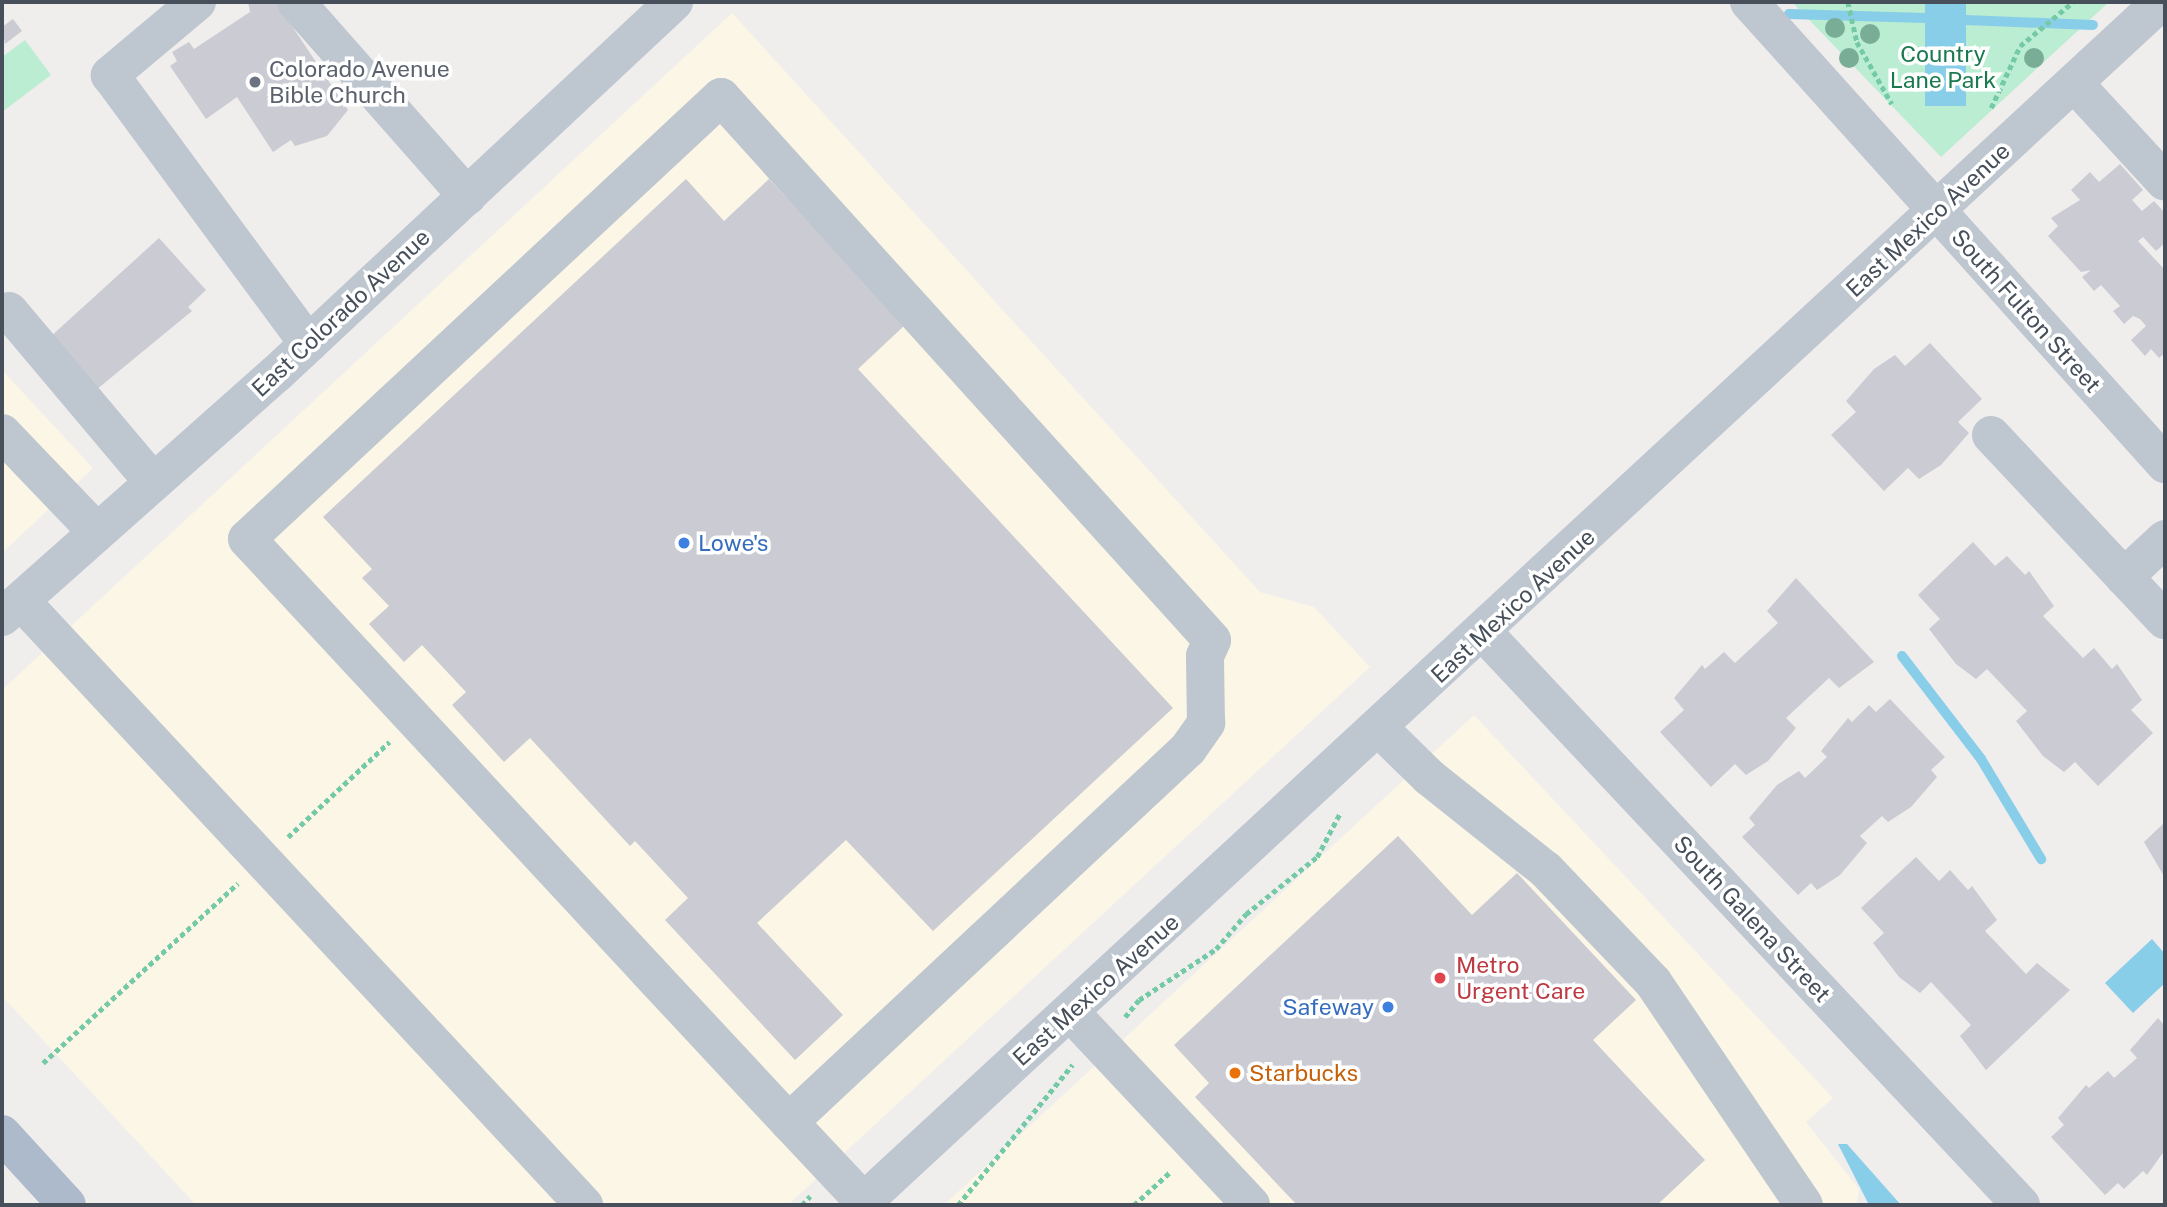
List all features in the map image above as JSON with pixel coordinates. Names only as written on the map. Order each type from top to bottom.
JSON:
[{"type":"main road","points":[[2,1134],[57,1201]]},
{"type":"street","points":[[197,2],[110,75],[308,344]]},
{"type":"street","points":[[296,2],[467,196]]},
{"type":"street","name":"East Colorado Avenue","points":[[11,609],[308,344],[674,2]]},
{"type":"street","name":"South Fulton Street","points":[[1749,2],[2165,464]]},
{"type":"street","name":"East Mexico Avenue","points":[[862,1203],[1380,729],[2161,2]]},
{"type":"street","points":[[2074,83],[2165,182]]},
{"type":"street","points":[[789,1122],[1188,749],[1206,723],[1205,656],[1212,640],[720,97],[247,539],[862,1203]]},
{"type":"street","points":[[9,311],[153,482]]},
{"type":"street","points":[[2,432],[96,531]]},
{"type":"street","points":[[1991,435],[2165,621]]},
{"type":"street","points":[[2124,577],[2165,539]]},
{"type":"street","points":[[11,609],[263,860],[584,1205]]},
{"type":"street","name":"South Galena Street","points":[[1483,632],[2021,1205]]},
{"type":"street","points":[[1380,729],[1429,777],[1546,870],[1653,982],[1804,1205]]},
{"type":"street","points":[[1071,1013],[1251,1205]]},
{"type":"path","points":[[1848,2],[1857,42],[1900,113]]},
{"type":"path","points":[[1984,117],[2020,46],[2073,2]]},
{"type":"path","points":[[43,1063],[414,719]]},
{"type":"path","points":[[958,1205],[1057,1079],[1099,1044],[1139,1000],[1209,955],[1246,914],[1317,857],[1343,810]]},
{"type":"path","points":[[1134,1205],[1196,1147]]},
{"type":"shaded area","points":[[732,13],[1260,592],[1314,607],[1370,667],[788,1205],[196,1205],[2,996],[2,690]]},
{"type":"shaded area","points":[[2,370],[93,468],[2,553]]},
{"type":"shaded area","points":[[1474,715],[1833,1098],[1806,1122],[1859,1189],[1857,1205],[944,1205]]},
{"type":"green space","name":"Country Lane Park","points":[[1792,2],[2109,2],[1941,157]]},
{"type":"green space","points":[[25,40],[51,75],[2,112],[2,57]]},
{"type":"water","points":[[1925,2],[1966,2],[1966,106],[1925,106]]},
{"type":"water","points":[[2152,939],[2165,954],[2165,983],[2133,1013],[2105,983]]},
{"type":"water","points":[[1838,1144],[1847,1144],[1901,1205],[1869,1205]]},
{"type":"building","name":"Colorado Avenue Bible Church","points":[[248,2],[276,2],[348,110],[327,136],[295,146],[291,140],[273,152],[237,97],[206,119],[170,66],[177,61],[172,52],[189,42],[194,49],[250,12]]},
{"type":"building","points":[[13,19],[22,31],[5,44],[2,27]]},
{"type":"building","points":[[2120,164],[2143,190],[2132,200],[2142,211],[2154,201],[2165,213],[2165,243],[2156,251],[2143,237],[2138,241],[2165,270],[2165,353],[2159,358],[2151,349],[2145,356],[2131,340],[2146,326],[2140,319],[2133,316],[2124,324],[2113,311],[2120,306],[2101,285],[2094,291],[2082,277],[2091,270],[2081,272],[2048,236],[2058,226],[2051,218],[2080,200],[2071,190],[2090,172],[2099,182]]},
{"type":"building","name":"Lowe's","points":[[686,179],[724,221],[769,179],[905,325],[858,369],[1173,708],[933,931],[846,840],[757,923],[843,1015],[795,1060],[665,920],[688,898],[635,841],[630,846],[530,738],[504,762],[452,705],[466,692],[422,645],[404,662],[369,624],[389,606],[362,578],[372,569],[323,517]]},
{"type":"building","points":[[159,238],[206,290],[188,307],[192,311],[96,390],[49,338]]},
{"type":"building","points":[[1930,343],[1982,399],[1958,422],[1969,433],[1941,465],[1919,479],[1908,468],[1884,491],[1831,435],[1856,412],[1846,401],[1874,369],[1895,355],[1905,366]]},
{"type":"building","points":[[1973,542],[1995,566],[2007,556],[2025,575],[2029,571],[2054,606],[2043,616],[2083,658],[2094,648],[2112,669],[2117,664],[2142,700],[2131,710],[2153,733],[2098,786],[2075,762],[2064,772],[2043,756],[2016,721],[2027,711],[1987,669],[1976,679],[1956,664],[1929,629],[1940,619],[1918,595]]},
{"type":"building","points":[[1796,578],[1874,662],[1839,688],[1829,678],[1786,718],[1796,728],[1768,761],[1746,775],[1735,764],[1711,787],[1660,732],[1684,710],[1674,698],[1702,665],[1705,669],[1724,652],[1735,663],[1778,623],[1767,611]]},
{"type":"building","points":[[1890,699],[1945,757],[1931,770],[1937,777],[1911,807],[1888,822],[1882,816],[1860,836],[1867,843],[1840,875],[1817,890],[1811,883],[1798,895],[1742,837],[1755,825],[1749,818],[1777,785],[1799,771],[1805,778],[1827,757],[1821,751],[1848,718],[1852,722],[1869,705],[1876,712]]},
{"type":"building","points":[[2165,822],[2165,878],[2144,842]]},
{"type":"building","name":"Safeway","points":[[1398,836],[1472,915],[1517,873],[1636,1000],[1593,1040],[1705,1160],[1657,1205],[1297,1205],[1195,1097],[1209,1083],[1174,1045]]},
{"type":"building","points":[[1916,857],[1939,881],[1950,870],[1968,890],[1972,886],[1997,920],[1985,931],[2026,974],[2037,963],[2070,990],[1986,1070],[1960,1036],[1971,1025],[1931,982],[1920,993],[1899,977],[1873,943],[1884,933],[1861,908]]},
{"type":"building","points":[[2158,1018],[2165,1026],[2165,1150],[2147,1175],[2143,1171],[2124,1189],[2118,1183],[2105,1195],[2051,1137],[2064,1125],[2058,1118],[2086,1085],[2089,1088],[2108,1071],[2114,1078],[2137,1058],[2130,1050]]},
{"type":"waterway","points":[[1789,14],[1925,18]]},
{"type":"waterway","points":[[1965,20],[2093,25]]},
{"type":"waterway","points":[[1902,656],[1981,759],[2041,859]]},
{"type":"place","name":"Colorado Avenue Bible Church","points":[[255,82]]},
{"type":"place","name":"Lowe's","points":[[684,543]]},
{"type":"place","name":"Metro Urgent Care","points":[[1440,978]]},
{"type":"place","name":"Safeway","points":[[1388,1007]]},
{"type":"place","name":"Starbucks","points":[[1235,1073]]}]
